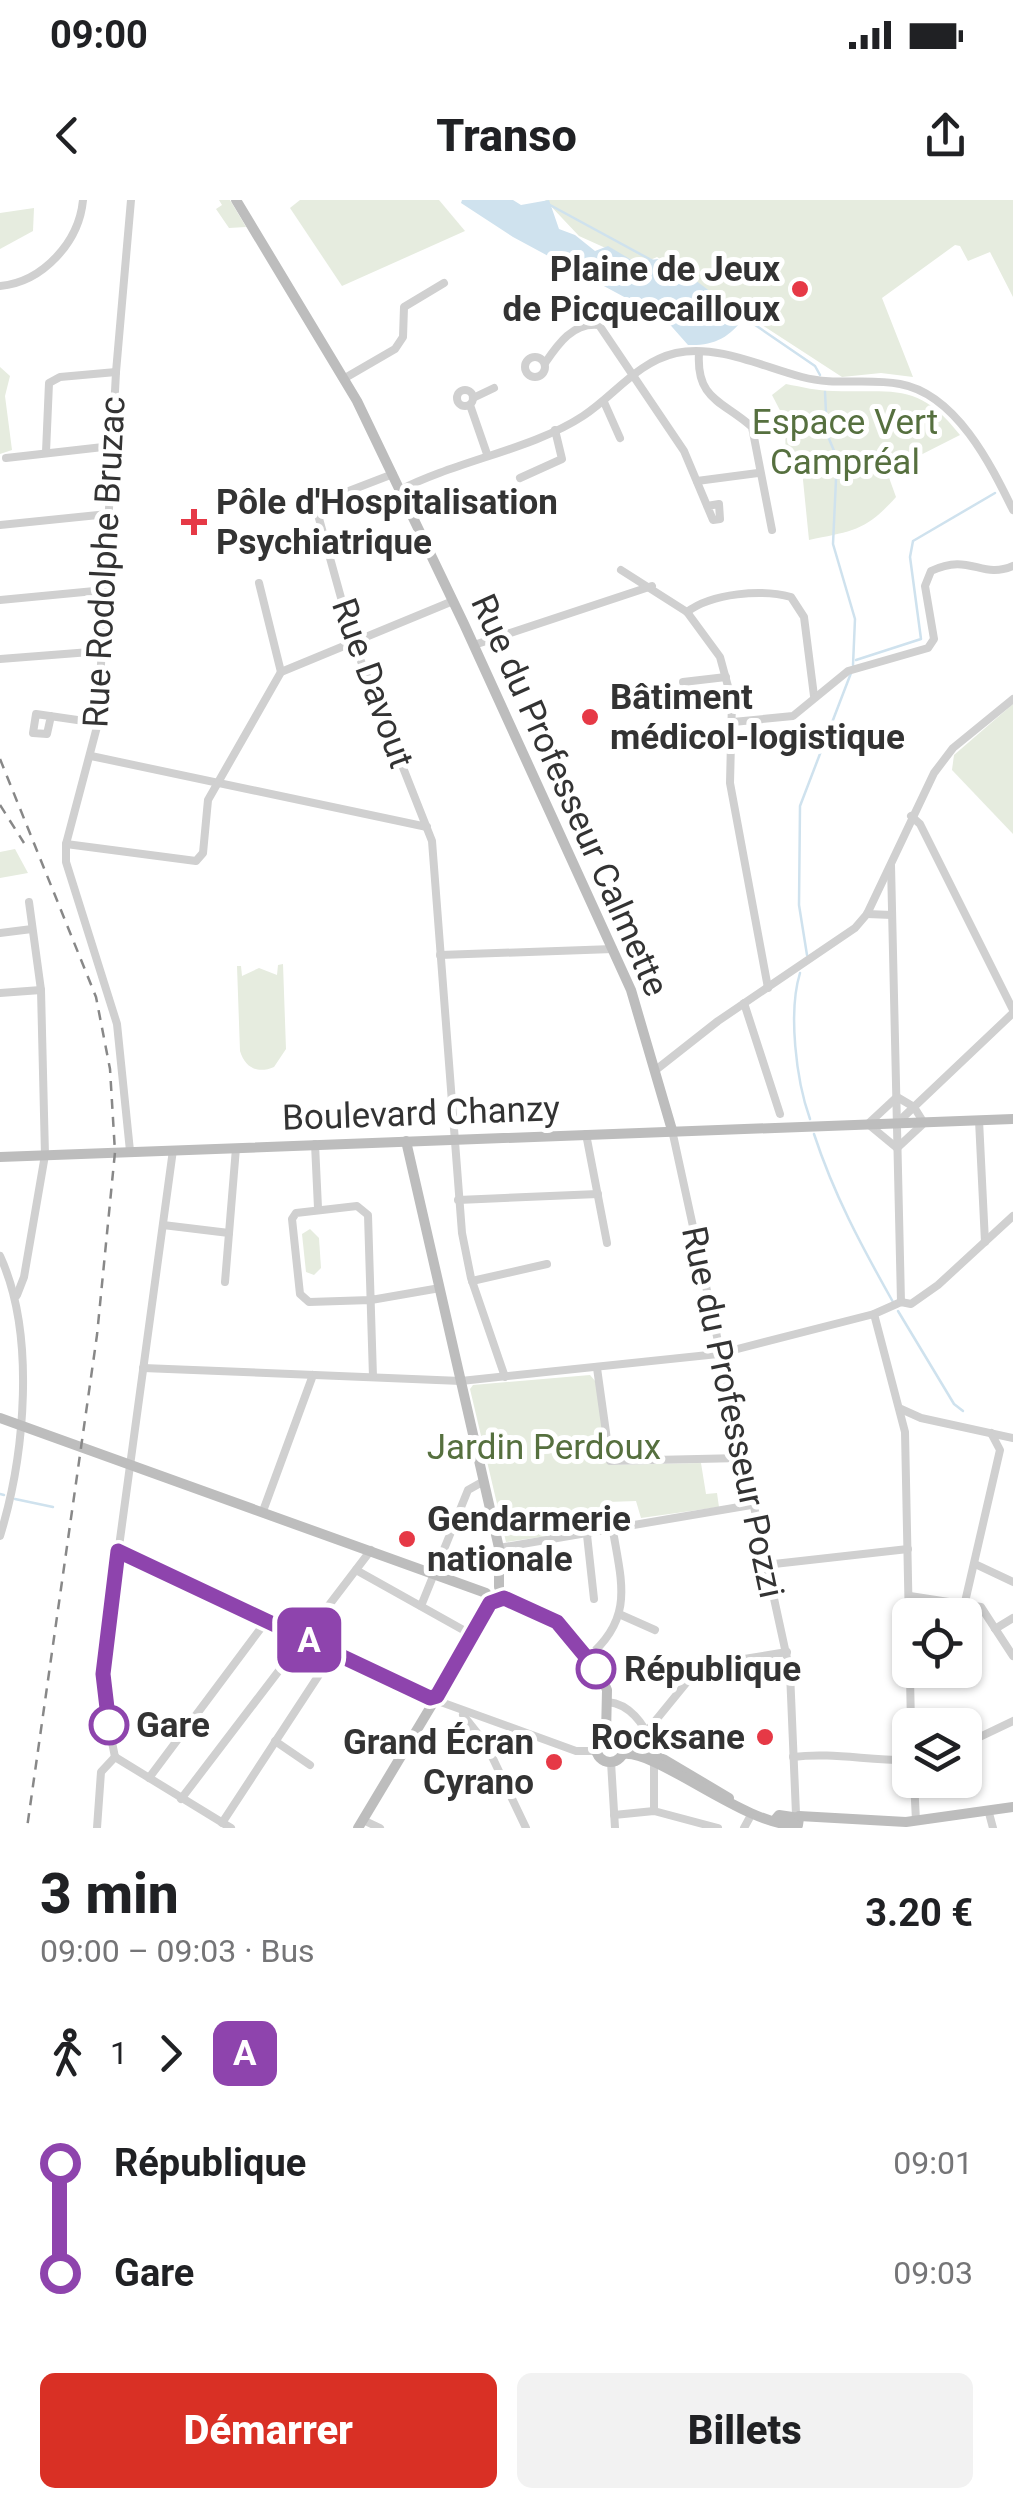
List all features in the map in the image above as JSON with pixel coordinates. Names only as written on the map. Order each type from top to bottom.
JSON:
[{"type":"main road","name":"Rue du Professeur Calmette","points":[[236,200],[345,378],[454,601],[613,948],[657,1070],[672,1130]]},
{"type":"main road","name":"Boulevard Chanzy","points":[[0,1157],[1013,1119]]},
{"type":"main road","points":[[406,1140],[500,1548],[501,1592]]},
{"type":"main road","points":[[0,1418],[437,1572],[488,1598]]},
{"type":"main road","points":[[360,1824],[474,1636],[488,1598],[501,1592]]},
{"type":"main road","points":[[501,1592],[557,1622],[605,1682],[608,1716],[617,1742],[611,1762],[603,1761],[596,1751],[597,1743],[617,1742],[646,1753],[777,1823]]},
{"type":"main road","points":[[617,1742],[750,1817],[777,1823],[942,1824],[1013,1807]]},
{"type":"street","points":[[0,286],[27,279],[58,255],[75,231],[83,200]]},
{"type":"street","name":"Rue Rodolphe Bruzac","points":[[130,1152],[117,1024],[98,954],[69,880],[66,844],[98,723],[116,372],[131,200]]},
{"type":"street","points":[[345,378],[394,349],[402,337],[404,308],[444,283]]},
{"type":"street","points":[[545,364],[566,335],[588,324],[599,325],[684,451],[707,506]]},
{"type":"street","points":[[700,353],[698,374],[716,405],[752,427],[772,530]]},
{"type":"street","points":[[400,490],[555,430],[604,402],[630,376],[656,358],[700,353],[747,360],[814,380],[915,388],[948,410],[999,482],[1013,510]]},
{"type":"street","points":[[46,452],[49,383],[60,377],[116,372]]},
{"type":"street","points":[[487,454],[472,402],[494,388]]},
{"type":"street","points":[[604,402],[620,438]]},
{"type":"street","points":[[520,478],[562,458],[555,430]]},
{"type":"street","points":[[6,458],[112,446]]},
{"type":"street","points":[[697,481],[758,472]]},
{"type":"street","name":"Rue Davout","points":[[393,474],[315,504],[353,641],[428,827],[458,1200],[472,1282],[504,1377]]},
{"type":"street","points":[[0,524],[108,514]]},
{"type":"street","points":[[732,722],[793,716],[852,669],[928,648],[934,638],[925,586],[930,571],[953,561],[994,572],[1013,566]]},
{"type":"street","points":[[621,570],[652,586],[687,612],[720,657],[732,722],[730,783],[768,988]]},
{"type":"street","points":[[259,584],[281,672]]},
{"type":"street","points":[[474,645],[652,586]]},
{"type":"street","points":[[0,600],[105,590]]},
{"type":"street","points":[[687,612],[697,604],[731,597],[773,592],[791,597],[804,617],[814,696]]},
{"type":"street","points":[[66,844],[196,861],[202,854],[208,800],[281,672],[454,601]]},
{"type":"street","points":[[0,659],[103,651]]},
{"type":"street","points":[[683,682],[726,678]]},
{"type":"street","points":[[657,1070],[744,1003],[840,941],[867,914],[910,816],[953,748],[1013,698]]},
{"type":"street","points":[[51,716],[98,723]]},
{"type":"street","points":[[91,756],[428,827]]},
{"type":"street","points":[[897,1123],[1013,1012],[920,824],[910,816]]},
{"type":"street","points":[[891,860],[901,1302]]},
{"type":"street","points":[[16,1295],[24,1276],[45,1155],[40,990],[29,902]]},
{"type":"street","points":[[867,914],[892,914]]},
{"type":"street","points":[[0,933],[32,928]]},
{"type":"street","points":[[440,955],[613,948]]},
{"type":"street","points":[[0,993],[40,990]]},
{"type":"street","points":[[744,1003],[780,1114]]},
{"type":"street","points":[[896,1097],[914,1108],[924,1123],[898,1148]]},
{"type":"street","points":[[896,1097],[868,1124],[898,1148]]},
{"type":"street","points":[[979,1120],[985,1242]]},
{"type":"street","name":"Rue du Professeur Pozzi","points":[[672,1130],[740,1458],[787,1652],[796,1821]]},
{"type":"street","points":[[586,1134],[607,1243]]},
{"type":"street","points":[[316,1144],[318,1208]]},
{"type":"street","points":[[225,1282],[236,1148]]},
{"type":"street","points":[[97,1828],[100,1772],[114,1756],[103,1674],[173,1150]]},
{"type":"street","points":[[458,1200],[598,1194]]},
{"type":"street","points":[[374,1377],[371,1300],[364,1208],[301,1209],[292,1219],[300,1294],[308,1302],[371,1300],[440,1288]]},
{"type":"street","points":[[143,1368],[461,1381],[718,1354],[874,1314],[901,1302],[911,1304],[938,1286],[1013,1216]]},
{"type":"street","points":[[162,1225],[229,1233]]},
{"type":"street","points":[[0,1256],[16,1295],[24,1426],[0,1536]]},
{"type":"street","points":[[472,1282],[547,1264]]},
{"type":"street","points":[[874,1314],[905,1432],[911,1708]]},
{"type":"street","points":[[597,1368],[607,1454],[614,1462],[740,1458]]},
{"type":"street","points":[[263,1511],[313,1374]]},
{"type":"street","points":[[901,1409],[920,1418],[1013,1440]]},
{"type":"street","points":[[905,1432],[920,1418]]},
{"type":"street","points":[[966,1598],[1000,1450],[991,1433]]},
{"type":"street","points":[[1000,1450],[1013,1440]]},
{"type":"street","points":[[421,1606],[468,1490],[484,1482]]},
{"type":"street","points":[[500,1548],[612,1531],[678,1514],[751,1505]]},
{"type":"street","points":[[587,1658],[606,1642],[619,1614],[623,1591],[612,1531]]},
{"type":"street","points":[[587,1534],[594,1599]]},
{"type":"street","points":[[765,1565],[908,1549]]},
{"type":"street","points":[[182,1799],[371,1550]]},
{"type":"street","points":[[118,1551],[461,1712],[576,1752],[596,1751]]},
{"type":"street","points":[[976,1564],[1013,1582]]},
{"type":"street","points":[[356,1570],[474,1636]]},
{"type":"street","points":[[910,1596],[928,1598]]},
{"type":"street","points":[[982,1608],[1013,1656]]},
{"type":"street","points":[[619,1614],[654,1630]]},
{"type":"street","points":[[995,1628],[1013,1618]]},
{"type":"street","points":[[149,1778],[267,1620]]},
{"type":"street","points":[[222,1822],[334,1652]]},
{"type":"street","points":[[646,1731],[700,1666],[787,1652]]},
{"type":"street","points":[[608,1702],[628,1709],[646,1731],[651,1743],[646,1753]]},
{"type":"street","points":[[461,1712],[486,1744],[526,1828]]},
{"type":"street","points":[[982,1736],[1013,1722]]},
{"type":"street","points":[[276,1741],[310,1765]]},
{"type":"street","points":[[793,1757],[825,1753],[892,1761]]},
{"type":"street","points":[[114,1756],[231,1828]]},
{"type":"street","points":[[611,1762],[615,1828]]},
{"type":"street","points":[[654,1765],[654,1811]]},
{"type":"street","points":[[915,1798],[916,1821]]},
{"type":"street","points":[[614,1815],[654,1811],[718,1828]]},
{"type":"street","points":[[989,1813],[993,1828]]},
{"type":"street","points":[[744,1828],[750,1817]]},
{"type":"street","points":[[360,1824],[380,1828]]},
{"type":"green space","points":[[219,200],[230,200],[246,227],[229,228],[216,209],[222,205]]},
{"type":"green space","points":[[300,200],[439,200],[465,231],[342,286],[290,208]]},
{"type":"green space","name":"Plaine de Jeux de Picquecailloux","points":[[545,200],[1013,200],[1013,297],[990,252],[968,261],[960,246],[955,245],[882,298],[913,377],[881,373],[842,377],[657,257],[641,264],[579,236]]},
{"type":"green space","points":[[34,208],[33,231],[0,249],[0,213]]},
{"type":"green space","points":[[0,367],[10,376],[5,396],[12,450],[0,454]]},
{"type":"green space","name":"Espace Vert Campréal","points":[[786,384],[827,391],[904,394],[931,406],[960,435],[887,472],[896,497],[866,524],[809,540],[802,470],[786,472],[785,420],[772,395]]},
{"type":"green space","points":[[1013,704],[1013,834],[952,770],[954,755]]},
{"type":"green space","points":[[15,849],[28,873],[0,878],[0,852]]},
{"type":"green space","points":[[283,964],[286,1049],[274,1067],[258,1069],[245,1062],[240,1051],[237,966],[241,966],[242,976],[259,968],[277,975],[278,965]]},
{"type":"green space","points":[[310,1229],[319,1238],[321,1268],[314,1275],[306,1272],[302,1234]]},
{"type":"green space","name":"Jardin Perdoux","points":[[590,1375],[596,1382],[610,1465],[701,1463],[706,1494],[717,1493],[719,1507],[641,1518],[636,1501],[608,1502],[610,1527],[506,1542],[470,1389],[473,1385]]},
{"type":"water","points":[[513,200],[521,205],[549,200],[559,229],[575,235],[595,251],[608,246],[635,262],[666,258],[744,317],[720,339],[688,345],[665,319],[513,237],[461,203]]},
{"type":"waterway","points":[[550,205],[653,261]]},
{"type":"waterway","points":[[745,318],[815,366],[820,375]]},
{"type":"waterway","points":[[825,392],[827,434],[837,458],[833,544],[855,619],[853,665]]},
{"type":"waterway","points":[[856,660],[921,639],[910,557],[913,541],[995,493]]},
{"type":"waterway","points":[[807,955],[799,905],[800,806],[851,673]]},
{"type":"waterway","points":[[800,973],[795,1046],[810,1119]]},
{"type":"waterway","points":[[814,1134],[849,1220],[893,1302]]},
{"type":"waterway","points":[[898,1311],[954,1404],[963,1411]]},
{"type":"waterway","points":[[0,1494],[4,1495]]},
{"type":"waterway","points":[[15,1499],[53,1507]]},
{"type":"railway","points":[[0,759],[96,997],[110,1069],[115,1152],[97,1335],[27,1828]]},
{"type":"railway","points":[[0,805],[24,843]]},
{"type":"bus line","name":"A","points":[[109,1725],[103,1674],[118,1551],[430,1698],[437,1696],[490,1603],[498,1604],[504,1598],[547,1614],[596,1669]]},
{"type":"place","name":"Plaine de Jeux de Picquecailloux","points":[[800,289]]},
{"type":"place","name":"Pôle d'Hospitalisation Psychiatrique","points":[[194,522]]},
{"type":"place","name":"Bâtiment médicol-logistique","points":[[590,717]]},
{"type":"place","name":"Gendarmerie nationale","points":[[407,1539]]},
{"type":"place","name":"République","points":[[596,1669]]},
{"type":"place","name":"Gare","points":[[109,1725]]},
{"type":"place","name":"Rocksane","points":[[765,1737]]},
{"type":"place","name":"Grand Écran Cyrano","points":[[554,1762]]}]
